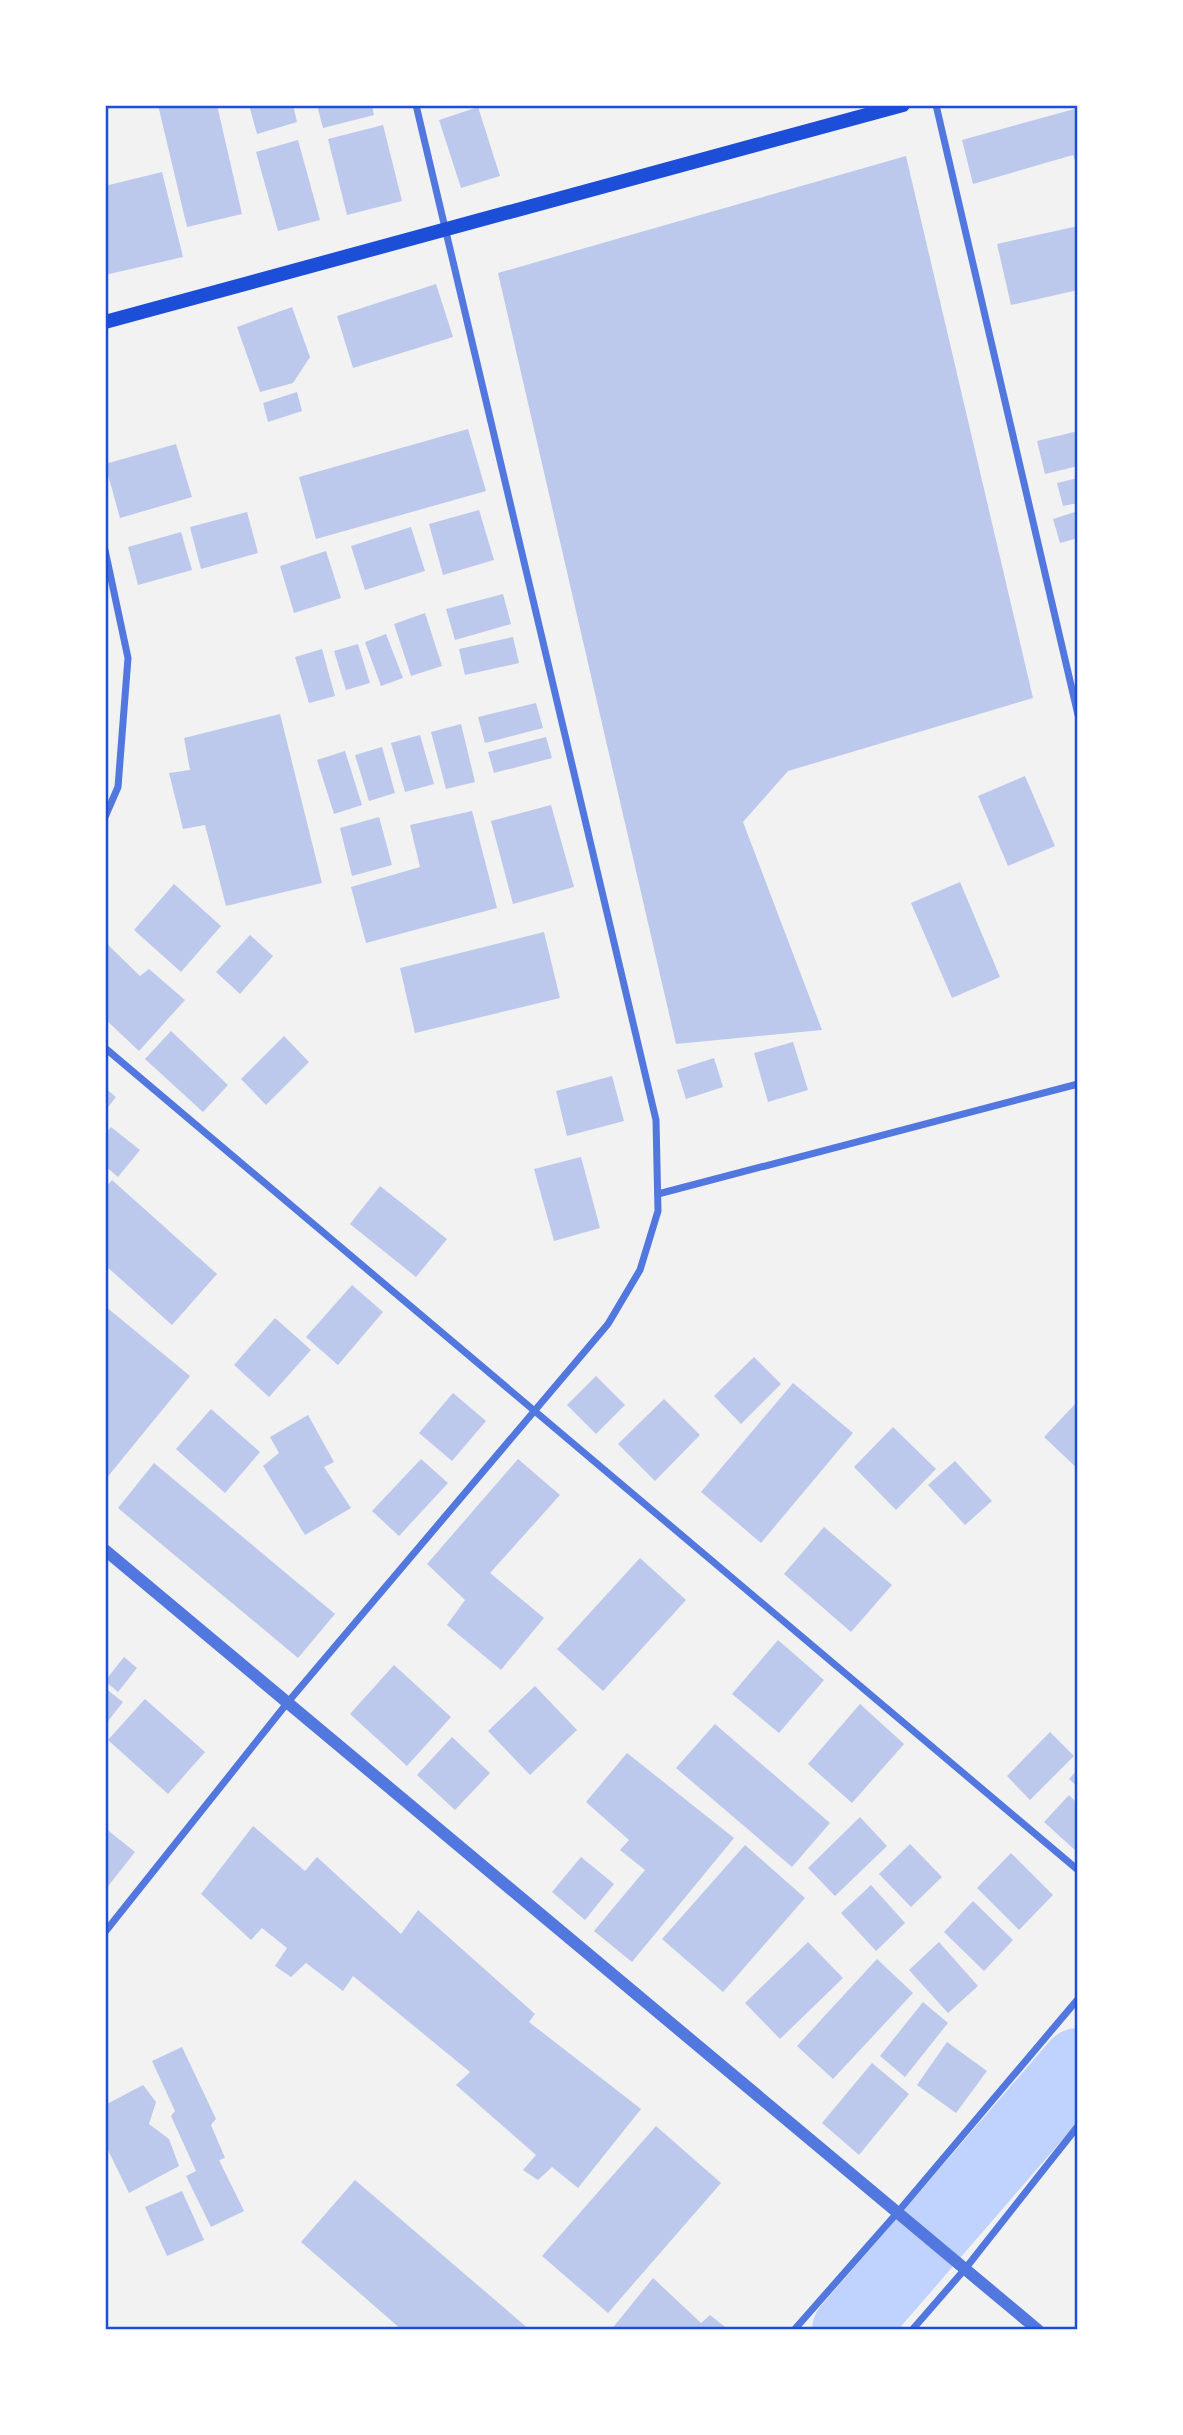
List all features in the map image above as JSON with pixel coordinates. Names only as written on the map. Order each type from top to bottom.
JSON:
[{"type":"main road","points":[[105,322],[904,105]]},
{"type":"street","points":[[105,1932],[288,1702],[608,1324],[640,1270],[658,1210],[656,1120],[416,105]]},
{"type":"street","points":[[936,105],[1078,715]]},
{"type":"street","points":[[105,550],[128,658],[118,787],[105,817]]},
{"type":"street","points":[[105,1048],[1078,1870]]},
{"type":"street","points":[[658,1194],[1078,1084]]},
{"type":"street","points":[[105,1550],[1038,2330]]},
{"type":"street","points":[[794,2330],[900,2216],[1078,1999]]},
{"type":"street","points":[[912,2330],[960,2265],[1078,2126]]},
{"type":"building","points":[[158,105],[217,105],[242,214],[187,227]]},
{"type":"building","points":[[249,105],[293,105],[297,122],[257,134]]},
{"type":"building","points":[[317,105],[372,105],[374,115],[323,128]]},
{"type":"building","points":[[478,107],[500,176],[461,188],[439,120]]},
{"type":"building","points":[[1078,108],[1078,169],[1073,155],[973,184],[962,140]]},
{"type":"building","points":[[383,125],[402,201],[347,215],[328,139]]},
{"type":"building","points":[[298,140],[320,220],[278,231],[256,152]]},
{"type":"building","points":[[906,156],[1033,698],[788,771],[743,822],[822,1030],[676,1044],[498,273]]},
{"type":"building","points":[[162,172],[183,257],[105,275],[105,186]]},
{"type":"building","points":[[1078,226],[1078,290],[1011,305],[997,244]]},
{"type":"building","points":[[436,284],[453,337],[353,368],[337,316]]},
{"type":"building","points":[[292,307],[310,357],[293,383],[260,392],[237,327]]},
{"type":"building","points":[[297,392],[302,411],[268,422],[263,403]]},
{"type":"building","points":[[468,429],[486,491],[316,539],[299,477]]},
{"type":"building","points":[[1078,431],[1078,466],[1045,474],[1037,441]]},
{"type":"building","points":[[176,444],[192,497],[120,518],[105,464]]},
{"type":"building","points":[[1078,478],[1078,503],[1063,506],[1057,483]]},
{"type":"building","points":[[479,510],[494,560],[443,575],[429,524]]},
{"type":"building","points":[[1078,511],[1078,538],[1060,543],[1053,519]]},
{"type":"building","points":[[247,512],[258,553],[201,569],[190,527]]},
{"type":"building","points":[[411,527],[425,571],[365,590],[351,546]]},
{"type":"building","points":[[181,532],[192,570],[138,585],[128,547]]},
{"type":"building","points":[[326,551],[341,598],[294,613],[280,566]]},
{"type":"building","points":[[503,594],[511,624],[455,640],[446,609]]},
{"type":"building","points":[[425,613],[442,666],[411,676],[394,624]]},
{"type":"building","points":[[386,634],[403,678],[381,686],[365,642]]},
{"type":"building","points":[[513,637],[519,663],[465,675],[459,649]]},
{"type":"building","points":[[358,644],[370,683],[346,690],[334,651]]},
{"type":"building","points":[[322,649],[335,696],[309,703],[295,657]]},
{"type":"building","points":[[536,703],[543,728],[485,743],[478,717]]},
{"type":"building","points":[[280,714],[322,883],[226,906],[205,825],[183,829],[169,773],[190,770],[184,738]]},
{"type":"building","points":[[461,724],[475,782],[446,789],[431,732]]},
{"type":"building","points":[[420,735],[434,784],[405,792],[391,743]]},
{"type":"building","points":[[546,737],[552,758],[494,773],[488,752]]},
{"type":"building","points":[[382,747],[395,793],[369,801],[355,755]]},
{"type":"building","points":[[345,751],[362,805],[334,814],[317,760]]},
{"type":"building","points":[[1025,776],[1055,846],[1008,866],[978,796]]},
{"type":"building","points":[[551,805],[574,887],[513,904],[491,821]]},
{"type":"building","points":[[472,811],[497,908],[366,943],[351,887],[420,867],[410,825]]},
{"type":"building","points":[[379,817],[392,865],[352,876],[340,828]]},
{"type":"building","points":[[960,882],[1000,977],[952,998],[911,903]]},
{"type":"building","points":[[174,884],[221,926],[181,972],[134,930]]},
{"type":"building","points":[[544,932],[560,998],[415,1033],[400,968]]},
{"type":"building","points":[[250,935],[273,956],[240,994],[216,972]]},
{"type":"building","points":[[105,942],[140,976],[149,969],[185,1000],[139,1051],[105,1019]]},
{"type":"building","points":[[171,1031],[228,1085],[203,1112],[145,1059]]},
{"type":"building","points":[[284,1036],[309,1062],[266,1105],[241,1079]]},
{"type":"building","points":[[793,1042],[808,1090],[768,1102],[754,1053]]},
{"type":"building","points":[[714,1058],[723,1087],[686,1099],[677,1070]]},
{"type":"building","points":[[612,1076],[624,1121],[567,1136],[556,1091]]},
{"type":"building","points":[[105,1088],[116,1097],[105,1111]]},
{"type":"building","points":[[111,1127],[140,1150],[118,1177],[105,1166],[105,1134]]},
{"type":"building","points":[[581,1157],[600,1228],[554,1241],[534,1169]]},
{"type":"building","points":[[112,1180],[217,1274],[172,1325],[105,1265],[105,1188]]},
{"type":"building","points":[[380,1186],[447,1239],[416,1277],[350,1224]]},
{"type":"building","points":[[352,1285],[383,1312],[338,1365],[306,1337]]},
{"type":"building","points":[[105,1306],[190,1376],[105,1480]]},
{"type":"building","points":[[275,1318],[311,1350],[269,1397],[234,1365]]},
{"type":"building","points":[[754,1357],[781,1384],[741,1424],[714,1396]]},
{"type":"building","points":[[596,1376],[625,1405],[596,1434],[567,1405]]},
{"type":"building","points":[[793,1383],[853,1433],[761,1543],[701,1492]]},
{"type":"building","points":[[453,1393],[486,1421],[452,1461],[419,1433]]},
{"type":"building","points":[[664,1399],[700,1435],[655,1481],[618,1444]]},
{"type":"building","points":[[1078,1401],[1078,1469],[1044,1437]]},
{"type":"building","points":[[211,1409],[260,1452],[225,1493],[176,1449]]},
{"type":"building","points":[[308,1415],[334,1462],[324,1467],[351,1508],[305,1535],[263,1466],[279,1453],[270,1437]]},
{"type":"building","points":[[893,1427],[936,1469],[896,1510],[854,1467]]},
{"type":"building","points":[[421,1459],[448,1483],[399,1536],[372,1511]]},
{"type":"building","points":[[518,1459],[560,1495],[490,1573],[544,1618],[501,1670],[447,1625],[465,1600],[427,1564]]},
{"type":"building","points":[[955,1461],[992,1501],[965,1525],[928,1485]]},
{"type":"building","points":[[154,1463],[335,1614],[298,1658],[118,1508]]},
{"type":"building","points":[[824,1527],[892,1585],[851,1632],[784,1574]]},
{"type":"building","points":[[640,1558],[686,1600],[603,1691],[557,1649]]},
{"type":"building","points":[[778,1640],[824,1680],[779,1733],[732,1694]]},
{"type":"building","points":[[124,1657],[137,1668],[118,1692],[105,1681]]},
{"type":"building","points":[[394,1665],[451,1717],[407,1766],[350,1714]]},
{"type":"building","points":[[535,1686],[577,1730],[530,1775],[488,1731]]},
{"type":"building","points":[[105,1688],[123,1702],[105,1725]]},
{"type":"building","points":[[145,1699],[205,1752],[168,1794],[108,1740]]},
{"type":"building","points":[[860,1704],[904,1744],[852,1803],[808,1764]]},
{"type":"building","points":[[715,1724],[830,1823],[792,1867],[676,1768]]},
{"type":"building","points":[[1050,1732],[1074,1756],[1030,1800],[1007,1776]]},
{"type":"building","points":[[452,1737],[490,1773],[455,1810],[417,1775]]},
{"type":"building","points":[[627,1753],[734,1838],[632,1962],[594,1931],[645,1870],[620,1850],[629,1840],[586,1802]]},
{"type":"building","points":[[1078,1769],[1078,1787],[1069,1779]]},
{"type":"building","points":[[1069,1795],[1078,1804],[1078,1846],[1075,1850],[1044,1822]]},
{"type":"building","points":[[860,1817],[887,1846],[835,1896],[808,1868]]},
{"type":"building","points":[[253,1826],[305,1871],[317,1857],[401,1934],[418,1910],[535,2014],[529,2022],[641,2109],[578,2188],[552,2167],[538,2180],[523,2170],[536,2155],[456,2085],[470,2072],[353,1976],[343,1991],[306,1963],[291,1977],[275,1966],[287,1948],[262,1928],[251,1940],[201,1894]]},
{"type":"building","points":[[105,1828],[135,1852],[105,1890]]},
{"type":"building","points":[[910,1844],[942,1877],[911,1907],[879,1874]]},
{"type":"building","points":[[745,1845],[805,1898],[723,1992],[662,1939]]},
{"type":"building","points":[[1011,1853],[1053,1895],[1019,1930],[977,1888]]},
{"type":"building","points":[[581,1857],[614,1884],[585,1920],[552,1892]]},
{"type":"building","points":[[871,1885],[905,1923],[876,1951],[841,1913]]},
{"type":"building","points":[[973,1901],[1013,1940],[984,1971],[944,1932]]},
{"type":"building","points":[[808,1942],[843,1978],[780,2039],[745,2003]]},
{"type":"building","points":[[939,1942],[978,1986],[948,2013],[909,1970]]},
{"type":"building","points":[[877,1959],[913,1993],[833,2079],[797,2046]]},
{"type":"building","points":[[923,2002],[948,2023],[905,2077],[880,2056]]},
{"type":"building","points":[[947,2042],[987,2071],[956,2113],[917,2085]]},
{"type":"building","points":[[182,2047],[216,2119],[211,2125],[225,2158],[219,2160],[244,2211],[211,2227],[186,2176],[196,2171],[171,2116],[175,2111],[152,2061]]},
{"type":"building","points":[[872,2063],[909,2094],[859,2155],[822,2123]]},
{"type":"building","points":[[143,2085],[156,2102],[149,2124],[169,2139],[179,2166],[129,2193],[105,2144],[105,2105]]},
{"type":"building","points":[[656,2126],[721,2183],[608,2313],[542,2256]]},
{"type":"building","points":[[355,2180],[530,2330],[402,2330],[301,2242]]},
{"type":"building","points":[[182,2191],[204,2240],[167,2256],[145,2207]]},
{"type":"building","points":[[653,2278],[701,2323],[710,2315],[729,2330],[611,2330]]},
{"type":"waterway","points":[[849,2330],[1078,2065]]}]
